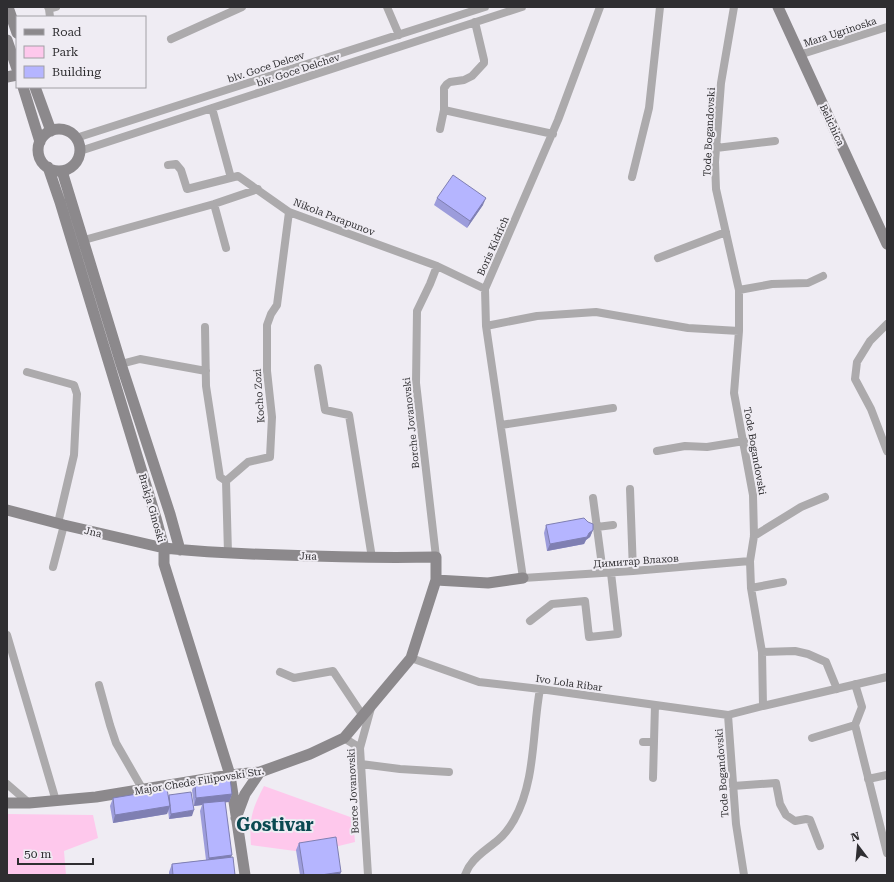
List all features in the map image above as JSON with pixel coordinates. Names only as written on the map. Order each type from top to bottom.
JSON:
[{"type":"street","points":[[8,7],[16,30]]},
{"type":"street","points":[[171,39],[242,7]]},
{"type":"street","points":[[387,7],[399,35]]},
{"type":"street","name":"blv. Goce Delcev","points":[[76,138],[485,7]]},
{"type":"street","name":"blv. Goce Delchev","points":[[80,151],[522,7]]},
{"type":"street","name":"Boris Kidrich","points":[[523,578],[486,326],[485,289],[553,134],[600,7]]},
{"type":"street","points":[[632,177],[648,108],[660,7]]},
{"type":"street","name":"Tode Bogandovski","points":[[734,7],[721,83],[715,162],[716,189],[739,290],[739,331],[734,393],[753,495],[754,536],[750,561],[751,588],[762,652],[763,706],[728,715],[736,824],[744,875]]},
{"type":"street","name":"Belichica","points":[[778,7],[799,55],[886,238]]},
{"type":"street","points":[[440,129],[444,110],[444,88],[450,82],[464,80],[472,76],[484,63],[475,22]]},
{"type":"street","name":"Mara Ugrinoska","points":[[799,55],[887,27]]},
{"type":"street","points":[[7,40],[16,66]]},
{"type":"street","name":"Brakja Ginoski","points":[[23,88],[40,142],[38,149],[39,156],[42,162],[48,167],[60,202],[156,518],[164,548],[164,564],[230,774],[245,875]]},
{"type":"street","points":[[35,88],[51,131]]},
{"type":"street","points":[[168,165],[176,164],[182,170],[187,189],[231,178],[212,108]]},
{"type":"street","points":[[444,110],[553,134]]},
{"type":"street","points":[[40,142],[43,137],[51,131],[58,129],[71,133],[79,144],[80,151],[78,158],[75,164],[69,169],[62,171],[52,170],[48,167]]},
{"type":"street","points":[[716,148],[775,141]]},
{"type":"street","name":"Brakja Ginoski","points":[[62,171],[180,550]]},
{"type":"street","name":"Nikola Parapunov","points":[[231,178],[238,176],[289,212],[437,266],[485,289]]},
{"type":"street","points":[[84,240],[214,204],[258,189]]},
{"type":"street","points":[[214,204],[226,248]]},
{"type":"street","name":"Kocho Zozi","points":[[226,481],[248,462],[270,457],[272,417],[267,371],[267,325],[271,314],[277,305],[289,212]]},
{"type":"street","points":[[658,258],[726,232]]},
{"type":"street","name":"Borche Jovanovski","points":[[436,557],[416,383],[417,311],[437,266]]},
{"type":"street","points":[[739,290],[772,284],[808,283],[823,276]]},
{"type":"street","points":[[486,326],[537,316],[596,312],[688,328],[739,331]]},
{"type":"street","points":[[887,324],[870,341],[857,362],[855,379],[871,409],[887,451]]},
{"type":"street","points":[[205,327],[206,386],[220,477],[226,481],[228,553]]},
{"type":"street","points":[[121,364],[140,359],[206,371]]},
{"type":"street","points":[[318,368],[325,410],[350,415],[372,558]]},
{"type":"street","points":[[27,372],[74,384],[77,394],[74,455],[54,567]]},
{"type":"street","points":[[501,425],[613,408]]},
{"type":"street","points":[[657,451],[685,446],[707,447],[744,441]]},
{"type":"street","points":[[630,490],[633,571]]},
{"type":"street","points":[[754,536],[801,507],[825,497]]},
{"type":"street","points":[[530,621],[552,604],[585,601],[589,637],[618,634],[597,527],[593,498]]},
{"type":"street","name":"Jna","points":[[7,510],[164,548],[180,550]]},
{"type":"street","points":[[597,527],[613,525]]},
{"type":"street","name":"Јна","points":[[180,550],[372,558],[436,557]]},
{"type":"street","name":"Major Chede Filipovski Str.","points":[[7,803],[29,803],[96,797],[230,774],[260,772],[310,754],[344,738],[411,658],[436,580],[436,557]]},
{"type":"street","name":"Димитар Влахов","points":[[523,578],[607,573],[750,561]]},
{"type":"street","points":[[436,580],[488,583],[523,578]]},
{"type":"street","points":[[751,588],[783,582]]},
{"type":"street","points":[[7,635],[56,801]]},
{"type":"street","points":[[762,652],[795,651],[808,654],[826,662],[837,688]]},
{"type":"street","name":"Ivo Lola Ribar","points":[[411,658],[479,682],[728,715]]},
{"type":"street","points":[[280,672],[294,678],[333,671],[363,716]]},
{"type":"street","points":[[763,706],[887,677]]},
{"type":"street","points":[[855,684],[862,707],[855,725],[887,852]]},
{"type":"street","points":[[99,685],[116,743],[143,790]]},
{"type":"street","points":[[465,875],[471,864],[499,839],[513,821],[522,802],[533,754],[540,689]]},
{"type":"street","points":[[653,778],[655,705]]},
{"type":"street","name":"Borce Jovanovski","points":[[368,875],[360,748],[371,707]]},
{"type":"street","points":[[812,738],[855,725]]},
{"type":"street","points":[[344,738],[360,748]]},
{"type":"street","points":[[643,742],[654,742]]},
{"type":"street","points":[[361,764],[400,769],[449,772]]},
{"type":"street","points":[[236,818],[245,794],[260,772]]},
{"type":"street","points":[[868,779],[887,775]]},
{"type":"street","points":[[733,786],[776,783],[780,804],[786,815],[795,821],[806,819],[810,820],[820,846]]},
{"type":"street","points":[[7,784],[29,803]]},
{"type":"green space","points":[[264,786],[353,818],[355,842],[310,853],[251,845],[250,828],[252,814]]},
{"type":"green space","points":[[7,814],[93,815],[98,838],[64,851],[66,875],[7,875]]},
{"type":"building","points":[[453,175],[486,198],[470,221],[437,198]]},
{"type":"building","points":[[584,518],[593,524],[593,530],[587,537],[550,544],[546,525]]},
{"type":"building","points":[[230,778],[232,794],[196,798],[195,783]]},
{"type":"building","points":[[167,789],[170,806],[115,815],[113,798]]},
{"type":"building","points":[[191,792],[194,810],[171,814],[169,795]]},
{"type":"building","points":[[225,801],[232,855],[209,858],[203,803]]},
{"type":"building","points":[[336,837],[341,872],[321,875],[304,875],[299,843]]},
{"type":"building","points":[[233,857],[235,875],[173,875],[172,864]]},
{"type":"district","name":"Gostivar","points":[[275,824]]}]
